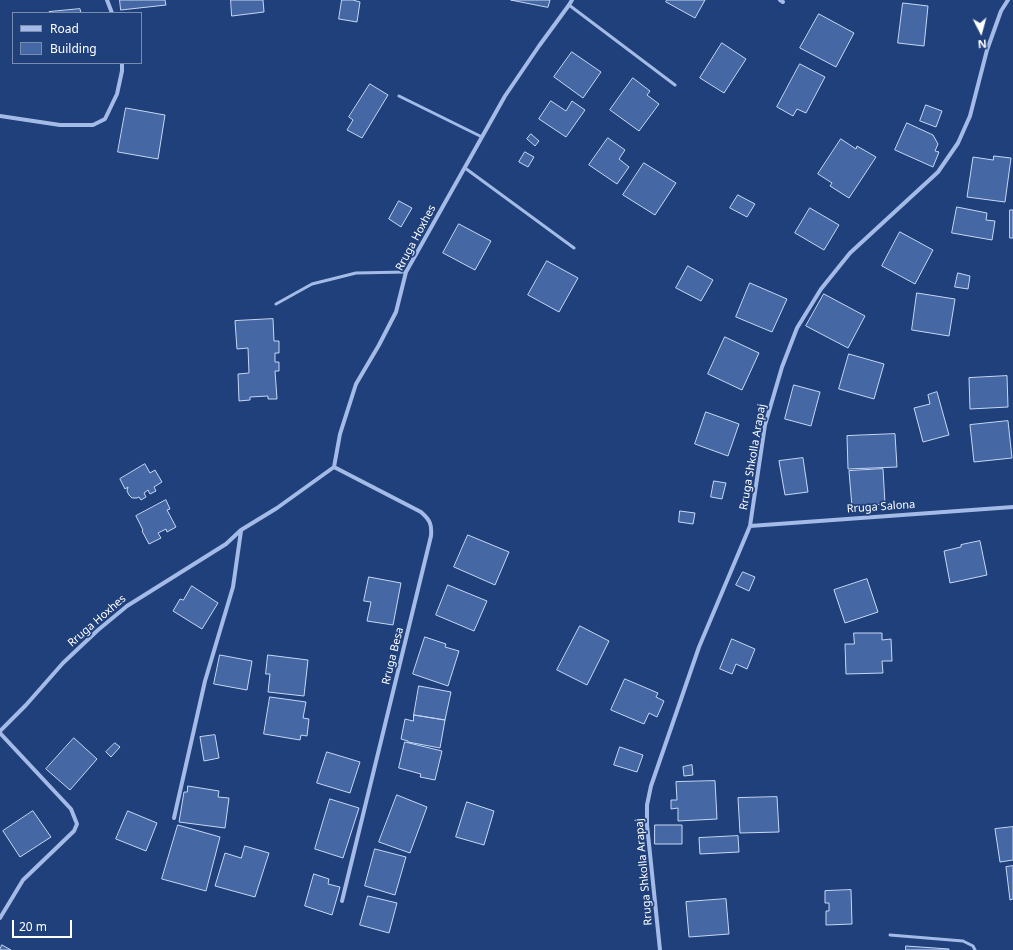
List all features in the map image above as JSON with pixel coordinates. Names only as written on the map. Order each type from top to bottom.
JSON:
[{"type":"street","points":[[107,0],[112,12]]},
{"type":"street","name":"Rruga Hoxhes","points":[[0,918],[22,880],[74,830],[77,824],[71,809],[0,732],[63,663],[98,630],[127,606],[226,544],[241,530],[277,508],[334,467],[340,434],[356,384],[396,312],[406,272],[505,96],[572,0]]},
{"type":"street","name":"Rruga Shkolla Arapaj","points":[[660,950],[647,825],[648,798],[699,647],[750,526],[765,425],[782,367],[797,328],[821,290],[850,253],[938,172],[958,143],[970,116],[987,50],[1001,11],[1008,0]]},
{"type":"street","points":[[0,116],[60,125],[93,125],[105,119],[117,94],[122,64]]},
{"type":"street","name":"Rruga Besa","points":[[334,467],[421,512],[428,518],[432,527],[432,536],[342,902]]},
{"type":"street","name":"Rruga Salona","points":[[750,526],[1013,507]]},
{"type":"street","points":[[174,818],[205,681],[233,587],[241,530]]},
{"type":"lane","points":[[569,5],[675,85]]},
{"type":"lane","points":[[399,96],[482,137]]},
{"type":"lane","points":[[465,168],[574,248]]},
{"type":"lane","points":[[276,304],[312,284],[356,273],[406,272]]},
{"type":"lane","points":[[890,934],[963,941],[973,946],[975,950]]},
{"type":"building","points":[[120,0],[165,0],[166,5],[121,10]]},
{"type":"building","points":[[231,0],[263,0],[264,12],[232,16]]},
{"type":"building","points":[[342,0],[353,0],[360,2],[357,22],[339,19]]},
{"type":"building","points":[[511,0],[550,0],[548,7]]},
{"type":"building","points":[[667,0],[705,0],[695,18],[666,2]]},
{"type":"building","points":[[903,3],[928,6],[924,46],[898,43]]},
{"type":"building","points":[[80,9],[81,12],[49,12]]},
{"type":"building","points":[[819,14],[854,33],[836,67],[800,48]]},
{"type":"building","points":[[722,43],[746,59],[724,93],[700,78]]},
{"type":"building","points":[[572,52],[601,72],[583,98],[554,77]]},
{"type":"building","points":[[800,64],[825,77],[806,113],[797,109],[793,116],[777,107]]},
{"type":"building","points":[[633,78],[650,91],[647,95],[659,104],[639,131],[610,110]]},
{"type":"building","points":[[370,84],[388,95],[362,138],[347,130],[353,120],[349,117]]},
{"type":"building","points":[[551,101],[566,111],[572,101],[585,110],[566,137],[539,119]]},
{"type":"building","points":[[926,105],[942,111],[936,127],[920,121]]},
{"type":"building","points":[[126,108],[165,115],[158,159],[118,152]]},
{"type":"building","points":[[907,123],[933,135],[938,144],[935,151],[939,152],[933,167],[895,150]]},
{"type":"building","points":[[531,134],[539,141],[535,146],[527,139]]},
{"type":"building","points":[[608,138],[625,150],[619,159],[629,167],[617,184],[589,165]]},
{"type":"building","points":[[841,139],[856,149],[857,146],[876,157],[849,198],[830,186],[832,183],[818,174]]},
{"type":"building","points":[[525,152],[534,157],[528,167],[519,162]]},
{"type":"building","points":[[994,156],[1011,158],[1005,202],[967,197],[973,157],[993,160]]},
{"type":"building","points":[[644,163],[676,183],[655,215],[623,195]]},
{"type":"building","points":[[738,195],[755,204],[747,217],[730,208]]},
{"type":"building","points":[[399,201],[412,208],[401,227],[389,219]]},
{"type":"building","points":[[957,207],[987,213],[986,220],[995,221],[992,240],[952,233]]},
{"type":"building","points":[[810,208],[839,225],[824,250],[795,233]]},
{"type":"building","points":[[1010,210],[1013,210],[1013,238],[1010,238]]},
{"type":"building","points":[[459,224],[491,241],[475,270],[443,253]]},
{"type":"building","points":[[900,232],[933,250],[915,284],[882,266]]},
{"type":"building","points":[[547,261],[578,278],[559,312],[528,295]]},
{"type":"building","points":[[688,266],[713,280],[701,301],[676,288]]},
{"type":"building","points":[[958,273],[970,276],[968,289],[955,287]]},
{"type":"building","points":[[750,283],[787,299],[772,332],[736,317]]},
{"type":"building","points":[[917,293],[955,299],[949,336],[912,330]]},
{"type":"building","points":[[824,294],[865,316],[848,348],[806,326]]},
{"type":"building","points":[[273,319],[274,341],[279,341],[279,353],[275,353],[275,362],[279,362],[279,371],[275,371],[277,399],[268,399],[268,396],[250,397],[250,400],[239,401],[238,374],[249,373],[248,348],[237,349],[235,321]]},
{"type":"building","points":[[725,337],[759,353],[742,390],[708,374]]},
{"type":"building","points":[[849,354],[884,364],[874,399],[839,389]]},
{"type":"building","points":[[1007,376],[1008,407],[970,409],[969,378]]},
{"type":"building","points":[[794,385],[820,392],[811,426],[785,419]]},
{"type":"building","points":[[937,392],[949,435],[923,442],[914,408],[930,404],[928,395]]},
{"type":"building","points":[[706,412],[739,424],[728,456],[695,444]]},
{"type":"building","points":[[1008,421],[1012,458],[974,462],[970,425]]},
{"type":"building","points":[[895,434],[897,467],[848,469],[847,436]]},
{"type":"building","points":[[803,458],[808,492],[785,495],[779,461]]},
{"type":"building","points":[[145,464],[150,473],[155,470],[162,482],[154,487],[156,491],[150,494],[148,490],[144,493],[146,497],[141,500],[139,497],[132,498],[127,491],[128,487],[125,489],[120,479]]},
{"type":"building","points":[[883,469],[885,504],[852,507],[849,471]]},
{"type":"building","points":[[714,481],[726,483],[722,499],[711,497]]},
{"type":"building","points":[[166,500],[170,509],[167,510],[176,527],[167,532],[166,529],[158,533],[161,538],[149,544],[136,516]]},
{"type":"building","points":[[680,511],[695,513],[693,524],[679,522]]},
{"type":"building","points":[[468,535],[509,552],[495,585],[454,567]]},
{"type":"building","points":[[980,541],[987,575],[950,583],[944,551],[961,547],[961,545]]},
{"type":"building","points":[[743,572],[755,577],[749,591],[736,585]]},
{"type":"building","points":[[369,577],[401,583],[393,625],[367,621],[371,602],[364,601]]},
{"type":"building","points":[[867,579],[878,612],[845,623],[834,590]]},
{"type":"building","points":[[448,585],[487,601],[474,631],[436,615]]},
{"type":"building","points":[[192,586],[218,603],[202,629],[173,611],[180,599],[183,600]]},
{"type":"building","points":[[580,626],[609,641],[587,685],[557,670]]},
{"type":"building","points":[[854,633],[882,633],[882,640],[891,639],[892,661],[882,661],[883,673],[846,674],[845,644],[854,644]]},
{"type":"building","points":[[425,637],[446,644],[445,647],[459,651],[448,686],[413,674]]},
{"type":"building","points":[[732,639],[755,649],[747,669],[736,664],[732,674],[720,669]]},
{"type":"building","points":[[220,655],[252,661],[247,690],[214,684]]},
{"type":"building","points":[[268,655],[308,660],[304,696],[268,692],[270,674],[266,674]]},
{"type":"building","points":[[625,679],[658,693],[656,697],[664,701],[657,717],[649,713],[644,724],[611,710]]},
{"type":"building","points":[[419,686],[451,692],[445,720],[414,715]]},
{"type":"building","points":[[270,697],[306,702],[303,718],[309,719],[307,736],[301,735],[300,740],[264,734]]},
{"type":"building","points":[[414,715],[445,720],[440,748],[408,742],[401,739],[405,719],[413,721]]},
{"type":"building","points":[[215,735],[219,758],[204,761],[200,737]]},
{"type":"building","points":[[74,738],[97,759],[70,790],[46,769]]},
{"type":"building","points":[[405,742],[442,751],[435,780],[420,777],[421,774],[399,768]]},
{"type":"building","points":[[115,743],[120,747],[111,757],[106,752]]},
{"type":"building","points":[[620,747],[643,755],[637,772],[614,765]]},
{"type":"building","points":[[327,752],[360,762],[350,793],[317,783]]},
{"type":"building","points":[[692,765],[693,775],[684,776],[683,767]]},
{"type":"building","points":[[715,781],[717,819],[678,821],[678,808],[671,809],[671,800],[677,800],[676,782]]},
{"type":"building","points":[[188,786],[219,791],[218,797],[229,798],[225,828],[179,822],[184,792],[187,792]]},
{"type":"building","points":[[397,795],[427,807],[410,853],[379,842]]},
{"type":"building","points":[[777,797],[779,832],[740,833],[738,798]]},
{"type":"building","points":[[330,799],[359,808],[343,858],[315,849]]},
{"type":"building","points":[[467,802],[494,811],[484,845],[456,837]]},
{"type":"building","points":[[33,811],[51,837],[20,857],[3,831]]},
{"type":"building","points":[[128,811],[157,823],[146,851],[116,839]]},
{"type":"building","points":[[178,825],[220,837],[206,891],[162,879]]},
{"type":"building","points":[[655,825],[682,825],[682,844],[655,844]]},
{"type":"building","points":[[1013,827],[1013,860],[1000,862],[995,829]]},
{"type":"building","points":[[738,836],[739,852],[700,854],[699,838]]},
{"type":"building","points":[[245,846],[269,853],[255,897],[215,886],[225,853],[241,858]]},
{"type":"building","points":[[375,849],[406,857],[395,895],[365,886]]},
{"type":"building","points":[[1013,866],[1013,899],[1010,900],[1006,867]]},
{"type":"building","points":[[314,874],[329,879],[328,884],[340,887],[332,915],[305,906]]},
{"type":"building","points":[[851,890],[852,924],[826,925],[826,911],[829,911],[829,903],[825,903],[825,891]]},
{"type":"building","points":[[368,896],[397,903],[389,933],[360,925]]},
{"type":"building","points":[[726,899],[729,934],[689,937],[686,902]]},
{"type":"building","points":[[2,945],[11,950],[0,950]]},
{"type":"building","points":[[906,946],[949,949],[949,950],[906,950]]}]
